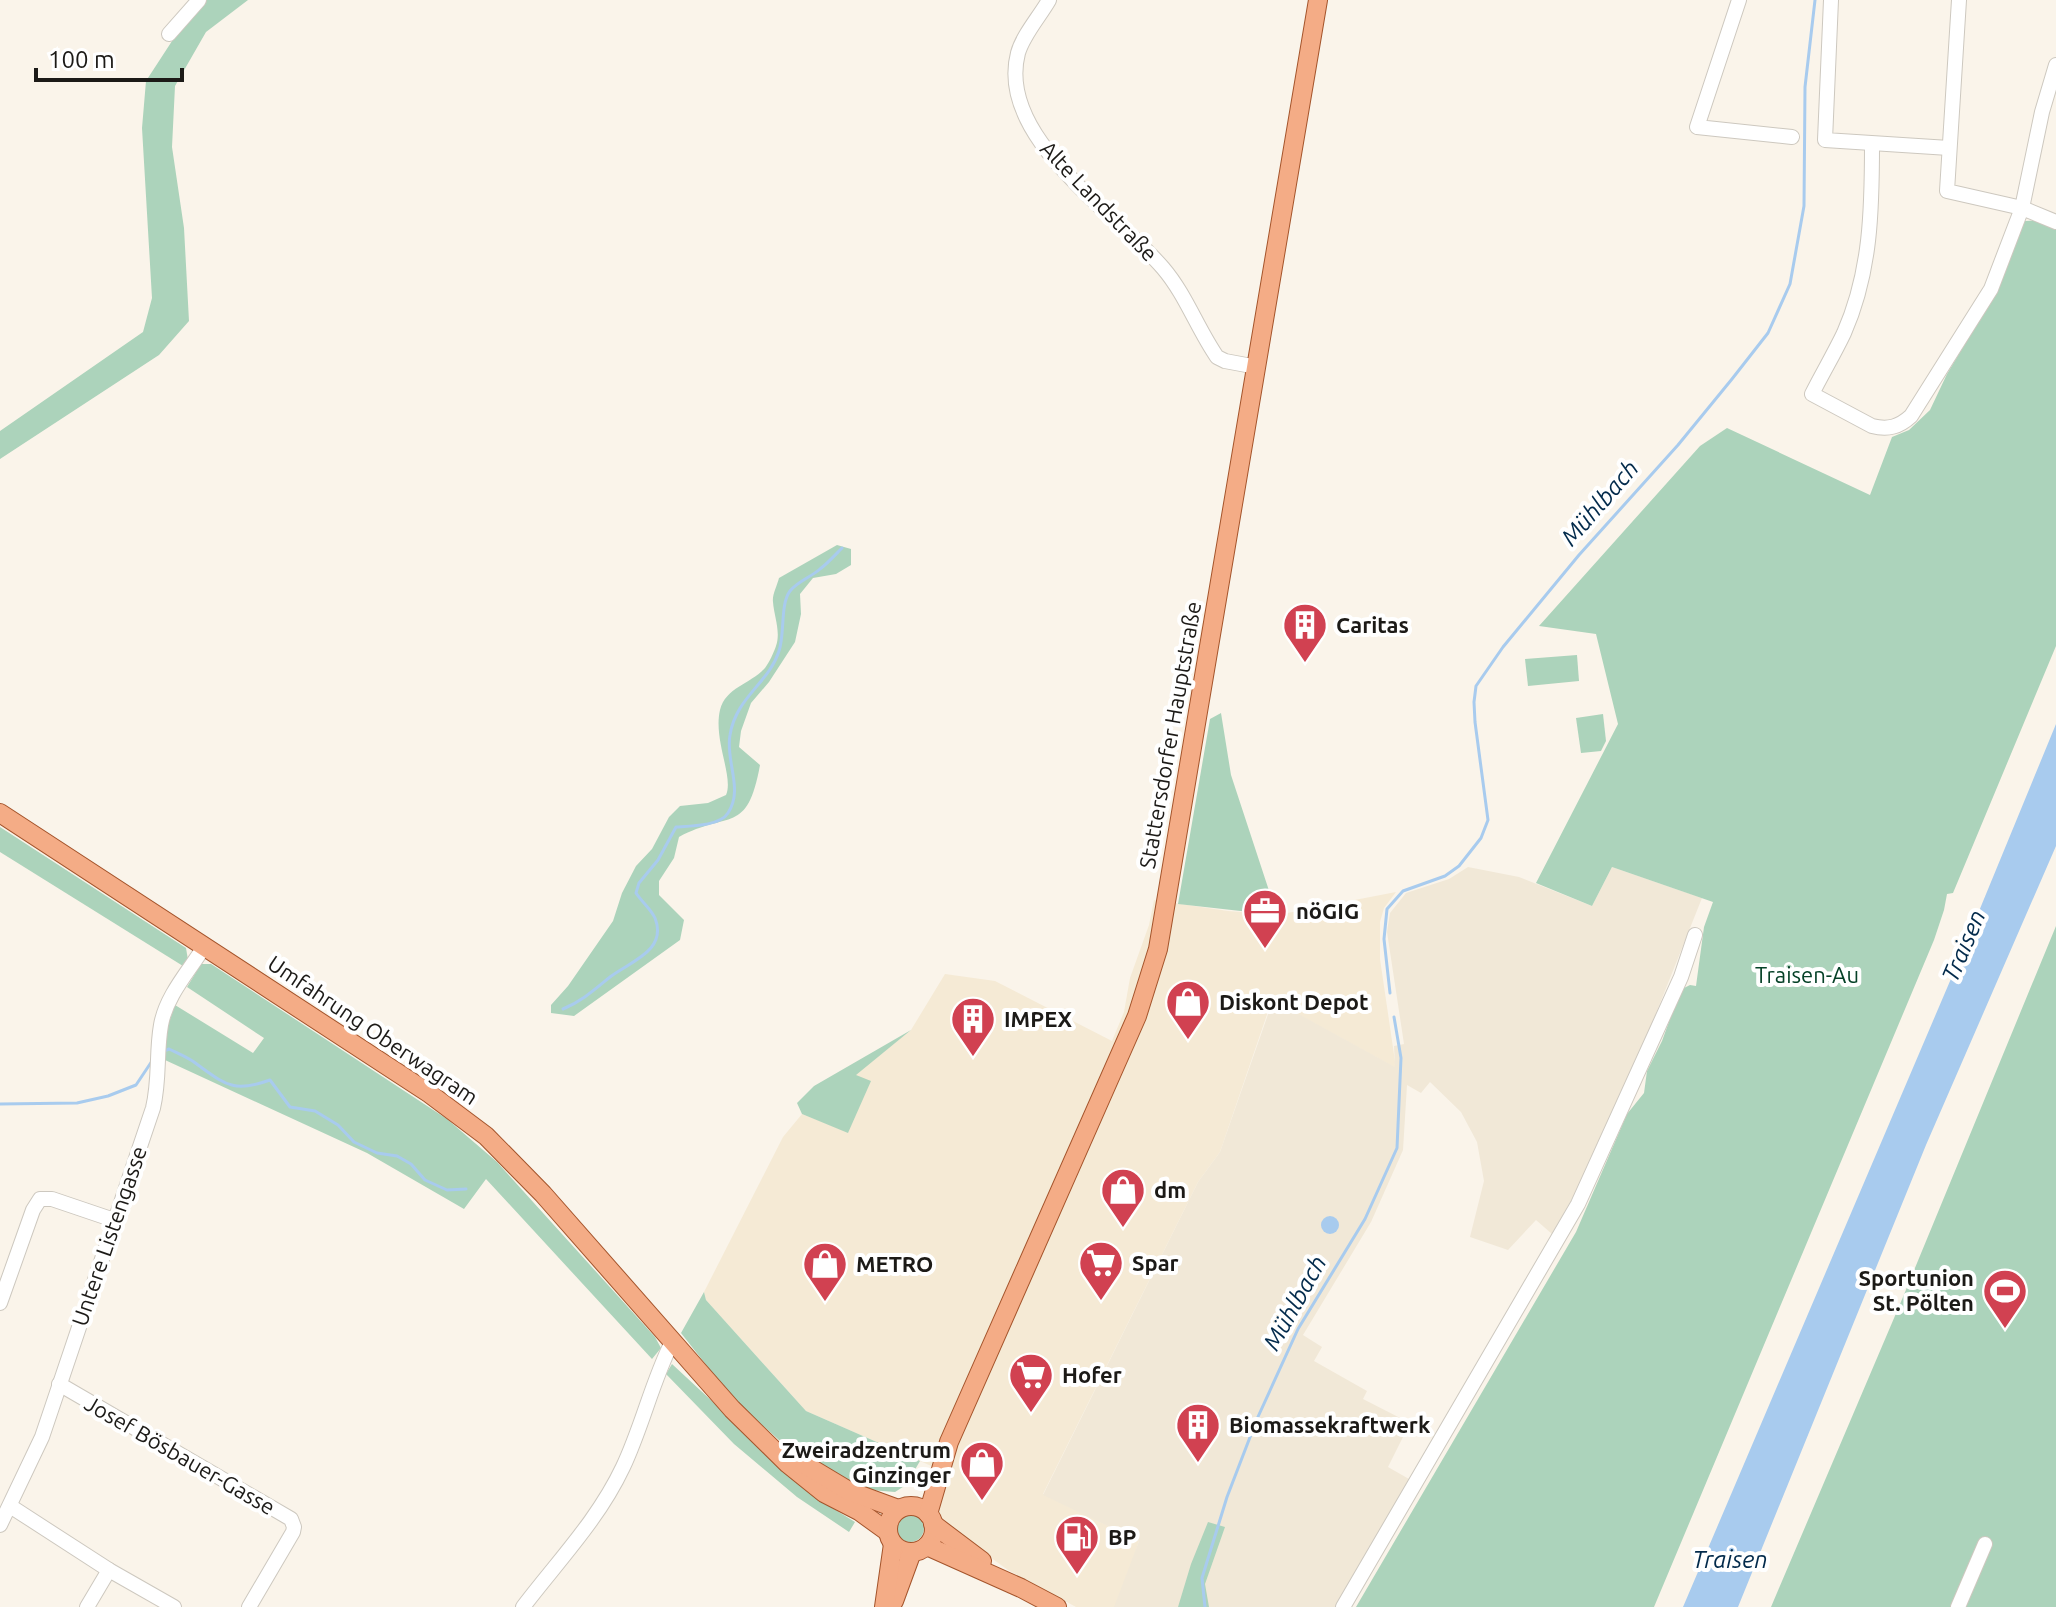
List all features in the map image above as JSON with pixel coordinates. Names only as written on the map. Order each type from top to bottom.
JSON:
[{"type":"main road","name":"Stattersdorfer Hauptstraße","points":[[931,1519],[949,1442],[1137,1016],[1158,949],[1318,0]]},
{"type":"main road","name":"Umfahrung Oberwagram","points":[[0,813],[430,1094],[486,1136],[543,1194],[732,1409],[791,1461]]},
{"type":"main road","name":"Stattersdorfer Hauptstraße","points":[[904,1507],[949,1442]]},
{"type":"main road","points":[[791,1461],[849,1491],[904,1507],[931,1519],[1021,1588]]},
{"type":"main road","points":[[791,1461],[824,1493],[859,1511],[905,1551],[919,1549],[1021,1588],[1057,1607]]},
{"type":"main road","points":[[884,1607],[889,1519],[904,1507]]},
{"type":"main road","points":[[891,1607],[919,1549],[933,1536],[931,1519]]},
{"type":"street","points":[[169,34],[199,0]]},
{"type":"street","name":"Alte Landstraße","points":[[1049,0],[1018,50],[1017,97],[1034,132],[1064,170],[1164,269],[1185,299],[1217,357],[1257,367]]},
{"type":"street","points":[[1739,0],[1697,127],[1792,137]]},
{"type":"street","points":[[1831,0],[1825,140],[1949,148]]},
{"type":"street","points":[[1959,0],[1947,191],[2022,208],[2056,222]]},
{"type":"street","points":[[1872,144],[1872,208],[1864,272],[1843,334],[1812,394],[1882,429],[1899,425],[1918,407],[1991,289],[2022,208],[2042,112],[2056,65]]},
{"type":"street","points":[[1343,1607],[1578,1204],[1675,991],[1695,935]]},
{"type":"street","name":"Untere Listengasse","points":[[0,1525],[42,1437],[153,1108],[159,1077],[160,1027],[167,1007],[204,947]]},
{"type":"street","points":[[0,1303],[37,1201],[52,1199],[114,1220]]},
{"type":"street","points":[[523,1607],[569,1553],[609,1493],[623,1466],[672,1342]]},
{"type":"street","name":"Josef Bösbauer-Gasse","points":[[59,1384],[291,1519],[294,1530],[249,1607]]},
{"type":"street","points":[[10,1506],[109,1570],[174,1607]]},
{"type":"street","points":[[1958,1607],[1985,1544]]},
{"type":"street","points":[[87,1607],[109,1570]]},
{"type":"shaded area","points":[[1468,867],[1519,877],[1592,906],[1612,867],[1702,898],[1633,1071],[1575,1193],[1552,1234],[1536,1220],[1508,1250],[1470,1237],[1484,1181],[1477,1142],[1461,1112],[1430,1082],[1421,1093],[1407,1085],[1403,1150],[1371,1222],[1303,1335],[1322,1347],[1314,1361],[1367,1391],[1363,1399],[1410,1423],[1388,1467],[1409,1479],[1337,1607],[1114,1607],[1139,1541],[1043,1495],[1198,1182],[1220,1152],[1273,1000],[1395,1067],[1394,1046],[1404,1044],[1387,932],[1390,913],[1406,893],[1449,879]]},
{"type":"shaded area","points":[[1396,892],[1384,908],[1380,922],[1380,959],[1396,1068],[1272,1000],[1220,1152],[1198,1182],[1043,1494],[1139,1541],[1117,1607],[1076,1607],[1008,1570],[940,1521],[936,1500],[945,1472],[806,1411],[706,1300],[704,1292],[783,1137],[802,1114],[848,1132],[870,1082],[855,1075],[911,1030],[945,974],[995,981],[1112,1041],[1124,1012],[1130,978],[1149,925],[1154,900],[1277,915]]},
{"type":"green space","points":[[207,0],[248,0],[206,32],[175,86],[172,147],[184,228],[189,321],[159,355],[0,459],[0,431],[143,332],[152,298],[142,128],[146,81],[174,38]]},
{"type":"green space","name":"Traisen-Au","points":[[2040,220],[2056,226],[2056,646],[1953,893],[1947,894],[1934,940],[1654,1607],[1356,1607],[1576,1232],[1627,1114],[1644,1093],[1647,1071],[1678,997],[1682,989],[1696,986],[1704,927],[1713,902],[1612,867],[1592,906],[1536,883],[1618,724],[1596,634],[1539,626],[1700,446],[1727,428],[1870,495],[1892,437],[1909,430],[1930,410],[1978,322],[2025,221]]},
{"type":"green space","points":[[837,545],[851,549],[851,565],[836,574],[813,578],[800,594],[801,614],[795,642],[751,703],[741,731],[739,747],[760,765],[749,802],[733,818],[679,837],[674,858],[659,881],[659,895],[684,920],[680,940],[574,1016],[551,1013],[551,1005],[613,921],[622,893],[636,866],[652,849],[669,817],[680,806],[708,803],[726,795],[727,778],[719,733],[723,702],[765,668],[773,654],[778,635],[773,599],[779,578]]},
{"type":"green space","points":[[1577,655],[1579,681],[1528,686],[1525,659]]},
{"type":"green space","points":[[1221,713],[1231,775],[1277,915],[1178,904],[1210,719]]},
{"type":"green space","points":[[1603,714],[1606,741],[1601,751],[1581,753],[1576,718]]},
{"type":"green space","points":[[0,827],[186,948],[188,960],[183,966],[0,852]]},
{"type":"green space","points":[[2056,926],[2056,1607],[1771,1607],[1903,1297]]},
{"type":"green space","points":[[201,964],[211,964],[447,1119],[497,1162],[655,1337],[661,1348],[652,1359],[486,1179],[464,1209],[367,1153],[165,1060],[166,1031],[175,1005],[253,1053],[264,1038],[187,987]]},
{"type":"green space","points":[[911,1030],[856,1075],[871,1081],[848,1133],[802,1114],[797,1103],[814,1086]]},
{"type":"green space","points":[[704,1292],[706,1300],[806,1411],[920,1461],[906,1485],[895,1492],[858,1489],[822,1470],[779,1440],[733,1399],[681,1333]]},
{"type":"green space","points":[[672,1364],[816,1498],[855,1522],[849,1532],[797,1497],[734,1444],[666,1374]]},
{"type":"green space","points":[[910,1514],[920,1518],[924,1528],[920,1538],[910,1542],[900,1538],[896,1528],[900,1518]]},
{"type":"green space","points":[[1208,1522],[1225,1527],[1205,1584],[1209,1607],[1178,1607],[1191,1564]]},
{"type":"water","name":"Traisen","points":[[2056,724],[2056,846],[1926,1145],[1738,1607],[1683,1607],[1956,967]]},
{"type":"water","points":[[1330,1216],[1339,1225],[1330,1234],[1321,1225]]},
{"type":"waterway","name":"Mühlbach","points":[[1390,993],[1384,939],[1387,909],[1403,891],[1445,876],[1459,866],[1481,838],[1488,820],[1475,722],[1476,686],[1503,647],[1579,555],[1678,445],[1768,333],[1790,284],[1804,206],[1805,87],[1815,0]]},
{"type":"waterway","points":[[563,1009],[588,995],[644,954],[656,939],[658,929],[655,918],[636,893],[639,883],[658,860],[676,827],[712,823],[728,813],[734,794],[729,745],[733,722],[779,651],[790,591],[823,567],[842,548]]},
{"type":"waterway","name":"Mühlbach","points":[[1205,1607],[1202,1578],[1227,1497],[1257,1419],[1298,1329],[1365,1219],[1397,1148],[1401,1058],[1394,1017]]},
{"type":"waterway","points":[[164,1051],[169,1049],[184,1056],[231,1085],[248,1086],[270,1080],[290,1107],[315,1111],[338,1125],[354,1142],[377,1153],[397,1156],[411,1164],[425,1180],[447,1190],[466,1189]]},
{"type":"waterway","points":[[0,1104],[77,1103],[108,1096],[136,1085],[152,1061]]},
{"type":"place","name":"Caritas","points":[[1305,664]]},
{"type":"place","name":"nöGIG","points":[[1265,950]]},
{"type":"place","name":"Diskont Depot","points":[[1188,1041]]},
{"type":"place","name":"IMPEX","points":[[973,1058]]},
{"type":"place","name":"dm","points":[[1123,1229]]},
{"type":"place","name":"Spar","points":[[1101,1302]]},
{"type":"place","name":"METRO","points":[[825,1303]]},
{"type":"place","name":"Sportunion St. Pölten","points":[[2005,1330]]},
{"type":"place","name":"Hofer","points":[[1031,1414]]},
{"type":"place","name":"Biomassekraftwerk","points":[[1198,1464]]},
{"type":"place","name":"Zweiradzentrum Ginzinger","points":[[982,1502]]},
{"type":"place","name":"BP","points":[[1077,1576]]}]
